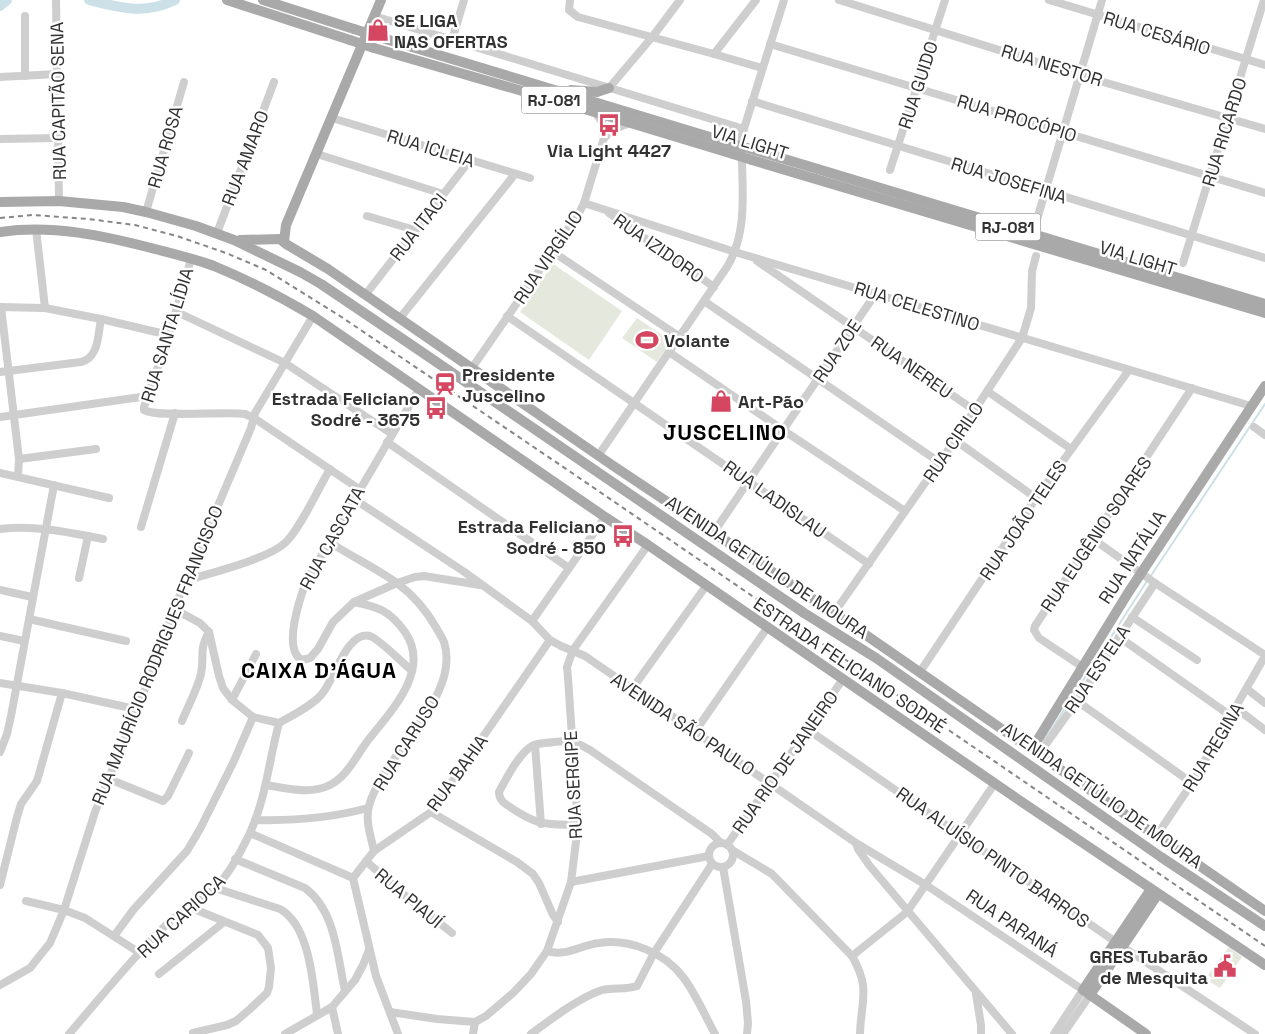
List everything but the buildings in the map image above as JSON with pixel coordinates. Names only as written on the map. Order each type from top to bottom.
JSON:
[{"type":"main road","name":"VIA LIGHT","points":[[227,0],[374,48],[630,123],[733,149],[751,149],[1265,304]]},
{"type":"main road","name":"VIA LIGHT","points":[[263,0],[548,88],[733,149],[752,160],[1265,313]]},
{"type":"main road","points":[[286,225],[285,243],[287,250],[285,255],[281,259],[271,258],[265,246],[286,225],[381,0]]},
{"type":"main road","points":[[548,88],[593,92],[610,88]]},
{"type":"main road","name":"AVENIDA GETÚLIO DE MOURA","points":[[0,202],[59,201],[122,207],[146,212],[217,233],[322,284],[804,614],[883,663],[1208,888]]},
{"type":"main road","name":"ESTRADA FELICIANO SODRÉ","points":[[0,232],[36,229],[90,234],[190,259],[213,266],[263,289],[313,316],[995,784],[1265,965]]},
{"type":"main road","points":[[273,239],[280,239],[285,243]]},
{"type":"main road","name":"AVENIDA GETÚLIO DE MOURA","points":[[234,240],[273,239]]},
{"type":"main road","name":"AVENIDA GETÚLIO DE MOURA","points":[[285,243],[366,294],[598,456],[834,613],[1265,911]]},
{"type":"main road","name":"RUA NATÁLIA","points":[[1035,752],[1081,666],[1265,386]]},
{"type":"main road","points":[[754,578],[785,595],[794,595],[794,589],[780,577]]},
{"type":"main road","points":[[804,614],[802,604],[809,601],[829,614],[834,613]]},
{"type":"main road","points":[[986,735],[994,723]]},
{"type":"main road","points":[[1139,842],[1157,835]]},
{"type":"main road","name":"AVENIDA GETÚLIO DE MOURA","points":[[1188,858],[1208,888]]},
{"type":"main road","points":[[1208,888],[1265,926]]},
{"type":"main road","points":[[1086,993],[1155,892]]},
{"type":"main road","name":"RUA PARANÁ","points":[[1086,993],[1146,1034]]},
{"type":"street","name":"RUA CAPITÃO SENA","points":[[56,0],[59,201]]},
{"type":"street","points":[[452,40],[464,0]]},
{"type":"street","points":[[610,88],[680,0]]},
{"type":"street","points":[[714,54],[756,0]]},
{"type":"street","points":[[598,456],[714,287],[735,252],[743,214],[741,147],[744,129],[784,0]]},
{"type":"street","name":"RUA NESTOR","points":[[839,0],[1079,75],[1265,129]]},
{"type":"street","name":"RUA GUIDO","points":[[890,170],[945,0]]},
{"type":"street","name":"RUA CESÁRIO","points":[[1049,0],[1265,65]]},
{"type":"street","points":[[1035,226],[1102,0]]},
{"type":"street","name":"RUA RICARDO","points":[[1183,263],[1264,2]]},
{"type":"street","points":[[569,3],[569,10],[578,17],[653,36],[762,68]]},
{"type":"street","points":[[25,16],[26,76]]},
{"type":"street","points":[[374,16],[744,129]]},
{"type":"street","name":"RUA PROCÓPIO","points":[[770,44],[1265,192]]},
{"type":"street","points":[[0,77],[57,74]]},
{"type":"street","name":"RUA ROSA","points":[[146,212],[184,82]]},
{"type":"street","name":"RUA AMARO","points":[[217,233],[274,82]]},
{"type":"street","name":"RUA JOSEFINA","points":[[752,101],[1265,258]]},
{"type":"street","points":[[595,112],[602,122],[604,138]]},
{"type":"street","name":"RUA ICLEIA","points":[[332,118],[530,178]]},
{"type":"street","points":[[604,138],[614,129],[630,123]]},
{"type":"street","points":[[0,139],[58,138]]},
{"type":"street","name":"RUA VIRGÍLIO","points":[[472,368],[553,252],[584,203],[604,138]]},
{"type":"street","points":[[317,154],[443,194]]},
{"type":"street","name":"RUA ITACI","points":[[366,294],[470,160]]},
{"type":"street","points":[[400,318],[515,174]]},
{"type":"street","name":"RUA CELESTINO","points":[[584,203],[735,252],[1252,406]]},
{"type":"street","name":"RUA IZIDORO","points":[[604,210],[637,235],[714,287]]},
{"type":"street","points":[[367,216],[415,230]]},
{"type":"street","points":[[637,235],[642,222]]},
{"type":"street","points":[[36,229],[45,308]]},
{"type":"street","points":[[553,252],[680,337]]},
{"type":"street","name":"RUA NEREU","points":[[751,256],[974,410]]},
{"type":"street","name":"RUA CIRILO","points":[[834,613],[956,440],[1022,338],[1031,308],[1032,271],[1036,256]]},
{"type":"street","name":"RUA SANTA LÍDIA","points":[[175,414],[148,412],[145,411],[144,407],[177,312],[190,259]]},
{"type":"street","name":"RUA ZOE","points":[[714,532],[876,293]]},
{"type":"street","points":[[704,301],[940,462]]},
{"type":"street","points":[[18,476],[19,459],[14,415],[4,372],[1,307],[45,308],[169,335]]},
{"type":"street","points":[[177,312],[285,363],[392,434]]},
{"type":"street","name":"RUA MAURÍCIO RODRIGUES FRANCISCO","points":[[0,985],[26,972],[50,943],[64,910],[95,812],[135,709],[152,672],[185,581],[257,409],[313,316]]},
{"type":"street","name":"RUA LADISLAU","points":[[507,316],[869,564]]},
{"type":"street","points":[[4,372],[81,362],[89,359],[95,351],[101,319]]},
{"type":"street","points":[[669,352],[905,512]]},
{"type":"street","name":"RUA JOÃO TELES","points":[[920,672],[1036,498],[1129,370]]},
{"type":"street","name":"RUA EUGÊNIO SOARES","points":[[1081,666],[1039,638],[1034,630],[1035,626],[1192,388]]},
{"type":"street","name":"RUA CASCATA","points":[[418,389],[306,582],[297,608],[293,644],[294,652],[302,660],[310,658],[318,649],[333,622],[354,602],[415,576],[482,585]]},
{"type":"street","points":[[987,391],[1071,449]]},
{"type":"street","points":[[0,417],[148,396]]},
{"type":"street","points":[[142,526],[175,414],[241,413],[254,418],[359,489]]},
{"type":"street","points":[[1254,427],[1265,435]]},
{"type":"street","points":[[956,440],[1036,498]]},
{"type":"street","points":[[387,442],[569,568]]},
{"type":"street","points":[[19,459],[96,449]]},
{"type":"street","points":[[185,581],[266,555],[278,548],[293,534],[330,469]]},
{"type":"street","points":[[0,473],[109,498]]},
{"type":"street","points":[[0,752],[7,734],[17,686],[54,485]]},
{"type":"street","name":"AVENIDA SÃO PAULO","points":[[354,499],[463,571],[532,621],[550,640],[585,656],[856,843],[864,859],[1012,1033]]},
{"type":"street","points":[[532,621],[605,518]]},
{"type":"street","points":[[0,529],[16,527],[46,528],[103,539]]},
{"type":"street","points":[[79,578],[88,536]]},
{"type":"street","points":[[1093,539],[1265,656]]},
{"type":"street","name":"RUA CARUSO","points":[[329,542],[397,583],[416,600],[432,619],[444,642],[447,659],[445,675],[427,712],[374,790],[368,808],[369,830],[374,851]]},
{"type":"street","points":[[572,650],[648,545]]},
{"type":"street","name":"RUA ESTELA","points":[[1035,752],[1077,701],[1154,582]]},
{"type":"street","points":[[632,689],[706,586]]},
{"type":"street","points":[[0,590],[32,597]]},
{"type":"street","points":[[266,784],[297,790],[328,786],[336,781],[349,767],[397,703],[409,682],[415,659],[414,649],[398,623],[386,612],[372,606],[354,602]]},
{"type":"street","points":[[174,609],[200,624],[209,632],[223,688],[232,700],[252,717],[279,723],[320,697],[328,687],[346,650],[352,642],[361,637],[370,636],[377,640],[412,671]]},
{"type":"street","points":[[1132,617],[1197,660]]},
{"type":"street","points":[[29,619],[126,641]]},
{"type":"street","points":[[694,733],[767,628]]},
{"type":"street","points":[[182,721],[202,671],[202,644],[209,632]]},
{"type":"street","points":[[0,636],[24,641]]},
{"type":"street","points":[[1119,637],[1231,716]]},
{"type":"street","name":"RUA BAHIA","points":[[354,878],[374,851],[431,812],[550,640]]},
{"type":"street","name":"RUA SERGIPE","points":[[475,1022],[486,1016],[513,993],[532,974],[548,951],[571,882],[578,825],[571,740],[568,667],[572,650]]},
{"type":"street","points":[[232,700],[256,654]]},
{"type":"street","name":"RUA REGINA","points":[[1157,835],[1192,783],[1265,656]]},
{"type":"street","name":"RUA RIO DE JANEIRO","points":[[727,846],[843,679]]},
{"type":"street","points":[[0,683],[62,693],[135,709]]},
{"type":"street","points":[[1247,690],[1265,703]]},
{"type":"street","points":[[0,885],[21,804],[37,781],[62,693]]},
{"type":"street","points":[[1077,701],[1192,783]]},
{"type":"street","points":[[1236,708],[1265,730]]},
{"type":"street","points":[[114,936],[134,909],[187,851],[233,763],[252,717]]},
{"type":"street","name":"RUA CARIOCA","points":[[69,1034],[140,952],[169,922],[215,888],[235,859],[256,820],[279,723]]},
{"type":"street","name":"RUA ALUÍSIO PINTO BARROS","points":[[808,729],[961,836],[1255,1034]]},
{"type":"street","points":[[578,825],[541,824],[528,820],[502,802],[499,792],[521,756],[528,749],[535,745],[571,740],[598,756],[727,846],[772,874],[852,956],[860,970],[864,986],[860,1034]]},
{"type":"street","points":[[535,745],[541,824]]},
{"type":"street","points":[[109,779],[163,801],[168,796],[188,753]]},
{"type":"street","points":[[852,956],[908,912],[995,784]]},
{"type":"street","points":[[256,820],[320,819],[342,816],[368,808]]},
{"type":"street","points":[[431,812],[517,862],[533,874],[558,922]]},
{"type":"street","points":[[250,833],[354,878],[376,976],[398,1034]]},
{"type":"street","name":"RUA PARANÁ","points":[[856,843],[926,885],[1086,993]]},
{"type":"street","points":[[712,864],[709,856],[713,846],[727,846]]},
{"type":"street","points":[[712,864],[723,867],[732,861],[727,846]]},
{"type":"street","points":[[571,882],[709,856]]},
{"type":"street","points":[[235,859],[306,888],[313,893],[332,928],[336,940],[345,991]]},
{"type":"street","name":"RUA PIAUÍ","points":[[366,861],[452,934]]},
{"type":"street","points":[[531,1034],[583,999],[599,991],[612,987],[637,986],[654,954],[712,864]]},
{"type":"street","points":[[723,867],[746,1001],[747,1034]]},
{"type":"street","points":[[215,888],[280,909],[294,920],[308,953],[317,1014]]},
{"type":"street","points":[[26,900],[64,910],[85,918],[140,952]]},
{"type":"street","points":[[189,907],[258,935],[268,948],[271,962],[270,987],[263,997],[236,1021],[217,1028],[193,1033]]},
{"type":"street","points":[[158,974],[224,922]]},
{"type":"street","points":[[548,951],[561,954],[605,942],[633,944],[654,954],[677,970],[685,979],[715,1034]]},
{"type":"street","points":[[285,1034],[332,1006],[355,980],[369,950]]},
{"type":"street","points":[[975,991],[981,1034]]},
{"type":"street","points":[[1058,1033],[1086,993]]},
{"type":"street","points":[[332,1006],[338,1034]]},
{"type":"street","points":[[390,1012],[475,1022],[473,1034]]},
{"type":"street","points":[[300,1025],[303,1034]]},
{"type":"shaded area","points":[[553,264],[622,311],[589,360],[520,312]]},
{"type":"shaded area","name":"Volante","points":[[637,318],[671,341],[657,362],[622,338]]},
{"type":"shaded area","name":"GRES Tubarão de Mesquita","points":[[1229,947],[1242,957],[1220,988],[1210,982],[1212,978],[1208,975]]},
{"type":"waterway","points":[[0,6],[7,0]]},
{"type":"waterway","points":[[89,0],[132,9],[164,5],[175,0]]},
{"type":"waterway","points":[[1150,577],[1265,404]]},
{"type":"waterway","points":[[1044,741],[1147,581]]},
{"type":"railway","points":[[0,218],[33,215],[135,225],[177,236],[226,253],[266,270],[340,316],[575,475],[1265,946]]},
{"type":"place","name":"SE LIGA NAS OFERTAS","points":[[378,30]]},
{"type":"place","name":"Via Light 4427","points":[[609,125]]},
{"type":"place","name":"Volante","points":[[647,340]]},
{"type":"place","name":"Presidente Juscelino","points":[[445,384]]},
{"type":"place","name":"Art-Pão","points":[[721,401]]},
{"type":"place","name":"Estrada Feliciano Sodré - 3675","points":[[436,408]]},
{"type":"place","name":"Estrada Feliciano Sodré - 850","points":[[623,536]]},
{"type":"place","name":"GRES Tubarão de Mesquita","points":[[1225,966]]},
{"type":"district","name":"JUSCELINO","points":[[725,432]]},
{"type":"district","name":"CAIXA D'ÁGUA","points":[[319,670]]}]
